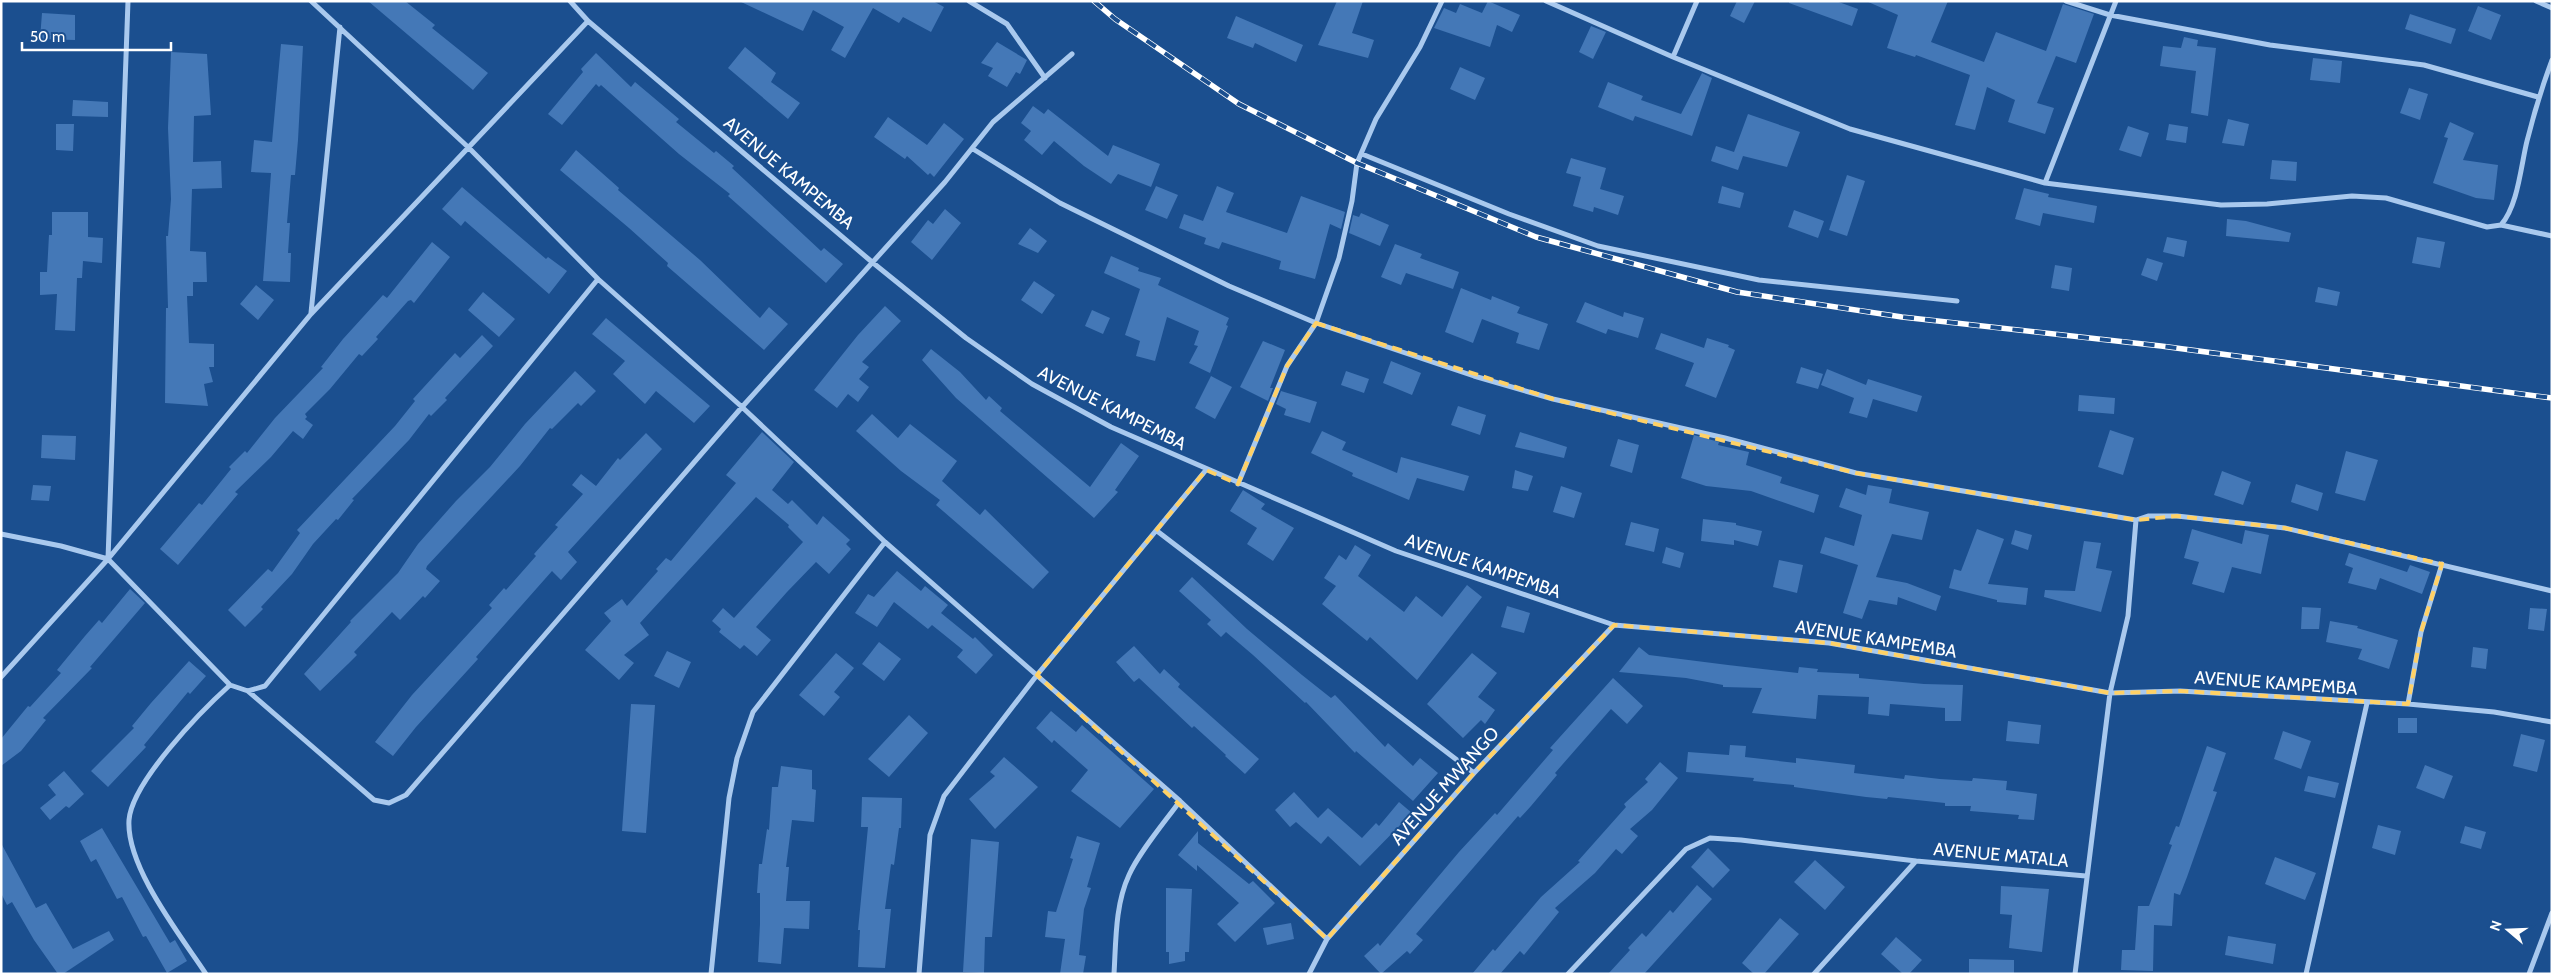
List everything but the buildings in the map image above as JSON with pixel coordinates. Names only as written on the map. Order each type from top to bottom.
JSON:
[{"type":"street","points":[[108,560],[128,1]]},
{"type":"street","points":[[311,1],[469,148],[598,279],[742,407],[885,542],[1180,801],[1327,939]]},
{"type":"street","name":"AVENUE KAMPEMBA","points":[[570,1],[588,21],[872,262],[966,338],[1032,384],[1111,427],[1238,484],[1396,551],[1614,625],[1829,643],[2110,693],[2180,691],[2408,704],[2494,712],[2552,722]]},
{"type":"street","points":[[969,1],[1007,24],[1045,78]]},
{"type":"street","points":[[1238,484],[1287,366],[1316,323],[1339,258],[1352,201],[1357,163],[1376,119],[1420,47],[1442,1]]},
{"type":"street","points":[[1546,1],[1673,57],[1850,129],[2045,183],[2221,205],[2267,204],[2352,196],[2386,198],[2487,227],[2501,225],[2552,236]]},
{"type":"street","points":[[1673,57],[1697,1]]},
{"type":"street","points":[[2066,1],[2110,15],[2270,45],[2424,65],[2538,98]]},
{"type":"street","points":[[2045,183],[2116,1]]},
{"type":"street","points":[[2536,1],[2552,8]]},
{"type":"street","points":[[1,677],[108,560],[311,314],[588,21]]},
{"type":"street","points":[[311,314],[340,28]]},
{"type":"street","points":[[1,534],[61,546],[108,560],[230,685],[248,691],[374,800],[389,802],[406,795],[742,407],[973,149],[993,122],[1072,54]]},
{"type":"street","points":[[2501,225],[2506,220],[2518,184],[2538,98],[2552,60]]},
{"type":"street","points":[[973,149],[1060,203],[1229,286],[1316,323],[1474,376],[1554,399],[1725,438],[1856,473],[2136,520],[2148,516],[2177,516],[2285,528],[2552,591]]},
{"type":"street","points":[[1362,154],[1510,214],[1598,246],[1759,280],[1957,301]]},
{"type":"street","points":[[248,691],[265,686],[598,279]]},
{"type":"street","points":[[919,974],[930,835],[944,796],[1037,675],[1206,470]]},
{"type":"street","points":[[2075,974],[2110,693],[2128,616],[2136,520]]},
{"type":"street","points":[[1157,531],[1474,773]]},
{"type":"street","points":[[711,974],[729,798],[737,758],[753,712],[885,542]]},
{"type":"street","points":[[2408,704],[2421,632],[2442,564]]},
{"type":"street","name":"AVENUE MWANGO","points":[[1309,974],[1327,939],[1474,773],[1614,625]]},
{"type":"street","points":[[206,974],[155,899],[143,874],[132,840],[129,820],[135,797],[148,776],[208,704],[230,685]]},
{"type":"street","points":[[2306,974],[2367,703]]},
{"type":"street","points":[[1114,974],[1117,924],[1122,897],[1130,874],[1180,801]]},
{"type":"street","points":[[1568,974],[1686,849],[1710,838],[1916,861]]},
{"type":"street","name":"AVENUE MATALA","points":[[1814,974],[1916,861],[2086,876]]},
{"type":"street","points":[[2529,974],[2552,913]]},
{"type":"highlighted area","points":[[1316,323],[1553,399],[1856,473],[2136,520],[2177,516],[2285,528],[2442,564],[2421,632],[2408,704],[2180,691],[2110,693],[1829,643],[1614,625],[1474,773],[1327,939],[1037,675],[1206,470],[1238,484],[1287,366]]},
{"type":"railway","points":[[1094,1],[1115,19],[1239,104],[1357,163],[1536,237],[1737,292],[1902,317],[2161,346],[2552,398]]}]
